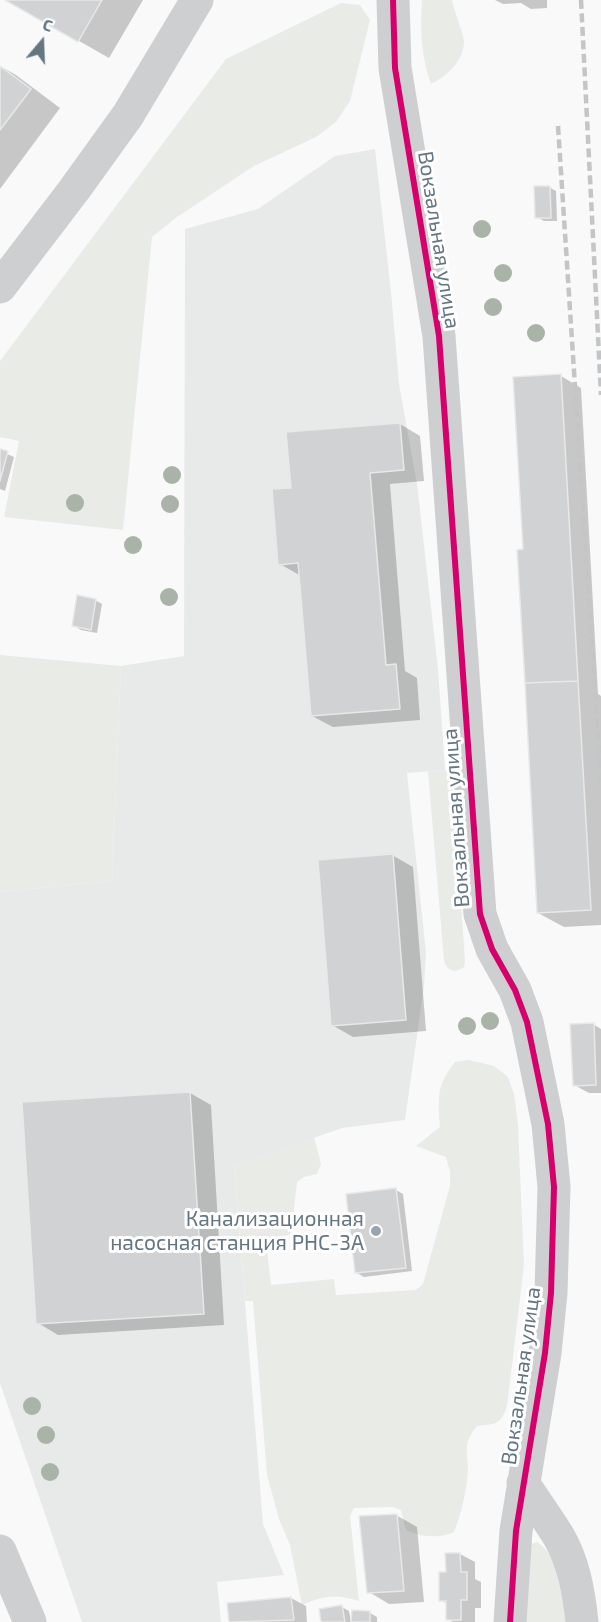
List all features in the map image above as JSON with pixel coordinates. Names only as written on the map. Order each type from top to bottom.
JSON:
[{"type":"street","points":[[0,287],[75,190],[128,115],[197,0]]},
{"type":"street","name":"Вокзальная улица","points":[[393,0],[394,68],[439,336],[480,914],[492,949],[515,990],[527,1022],[548,1124],[553,1177],[551,1293],[547,1341],[516,1531],[510,1622]]},
{"type":"street","name":"Вокзальная улица","points":[[523,1483],[559,1537],[569,1558],[577,1588],[582,1622]]},
{"type":"street","points":[[0,1551],[30,1622]]},
{"type":"shaded area","points":[[422,0],[452,0],[464,41],[461,55],[454,67],[431,84],[422,42]]},
{"type":"shaded area","points":[[341,3],[360,5],[370,20],[350,101],[336,122],[316,137],[254,166],[177,217],[152,237],[123,530],[4,517],[19,441],[0,437],[0,361],[226,59]]},
{"type":"shaded area","points":[[375,149],[399,384],[417,484],[438,669],[445,770],[407,773],[426,953],[424,986],[405,1120],[342,1128],[234,1166],[263,1524],[284,1575],[217,1582],[221,1622],[82,1622],[0,1383],[0,892],[112,881],[121,666],[184,656],[185,229],[258,209],[335,156]]},
{"type":"shaded area","points":[[0,655],[121,666],[112,881],[0,892]]},
{"type":"shaded area","points":[[445,770],[452,777],[465,961],[464,967],[454,971],[447,967],[444,960],[428,771]]},
{"type":"shaded area","points":[[468,1060],[494,1066],[508,1077],[514,1094],[518,1125],[524,1265],[507,1406],[500,1420],[493,1424],[477,1426],[469,1438],[466,1485],[454,1532],[437,1536],[418,1534],[406,1530],[401,1510],[392,1507],[354,1508],[350,1516],[359,1601],[330,1597],[302,1605],[290,1545],[279,1519],[267,1475],[253,1301],[245,1301],[234,1166],[314,1137],[321,1164],[317,1174],[304,1177],[297,1182],[291,1234],[266,1242],[271,1285],[334,1279],[336,1295],[416,1290],[423,1284],[450,1186],[450,1171],[446,1157],[416,1146],[440,1127],[440,1093],[444,1078],[455,1062]]},
{"type":"shaded area","points":[[537,1542],[552,1557],[556,1567],[563,1589],[568,1622],[523,1622],[531,1544]]},
{"type":"building","points":[[5,0],[102,0],[78,42]]},
{"type":"building","points":[[0,66],[31,89],[0,130]]},
{"type":"building","points":[[534,186],[550,186],[551,218],[535,218]]},
{"type":"building","points":[[561,374],[578,681],[525,683],[517,550],[523,549],[513,377]]},
{"type":"building","points":[[400,423],[404,470],[370,473],[386,665],[396,664],[400,709],[311,716],[298,563],[278,565],[272,489],[291,488],[286,432]]},
{"type":"building","points":[[0,449],[8,451],[0,481]]},
{"type":"building","points":[[77,595],[96,599],[91,630],[72,626]]},
{"type":"building","points":[[578,681],[591,910],[537,913],[525,683]]},
{"type":"building","points":[[393,854],[406,1020],[331,1026],[318,860]]},
{"type":"building","points":[[594,1023],[596,1085],[573,1086],[570,1024]]},
{"type":"building","points":[[190,1092],[204,1314],[36,1324],[22,1102]]},
{"type":"building","name":"Канализационная насосная станция РНС-3А","points":[[396,1188],[406,1268],[355,1273],[346,1194]]},
{"type":"building","points":[[397,1514],[404,1591],[367,1593],[359,1516]]},
{"type":"building","points":[[445,1553],[460,1553],[461,1572],[467,1572],[467,1600],[461,1600],[461,1620],[446,1620],[446,1601],[439,1601],[439,1572],[446,1572]]},
{"type":"building","points":[[291,1597],[294,1620],[229,1622],[227,1603]]},
{"type":"building","points":[[342,1605],[345,1622],[321,1622],[319,1609]]},
{"type":"building","points":[[352,1610],[370,1611],[370,1622],[351,1622]]},
{"type":"railway","points":[[581,0],[601,395]]},
{"type":"railway","points":[[558,126],[601,785]]},
{"type":"cycle path","points":[[393,0],[395,68],[439,336],[480,914],[492,949],[515,990],[527,1022],[548,1124],[554,1187],[551,1293],[545,1353],[516,1531],[510,1622]]},
{"type":"place","name":"Канализационная насосная станция РНС-3А","points":[[376,1231]]}]
